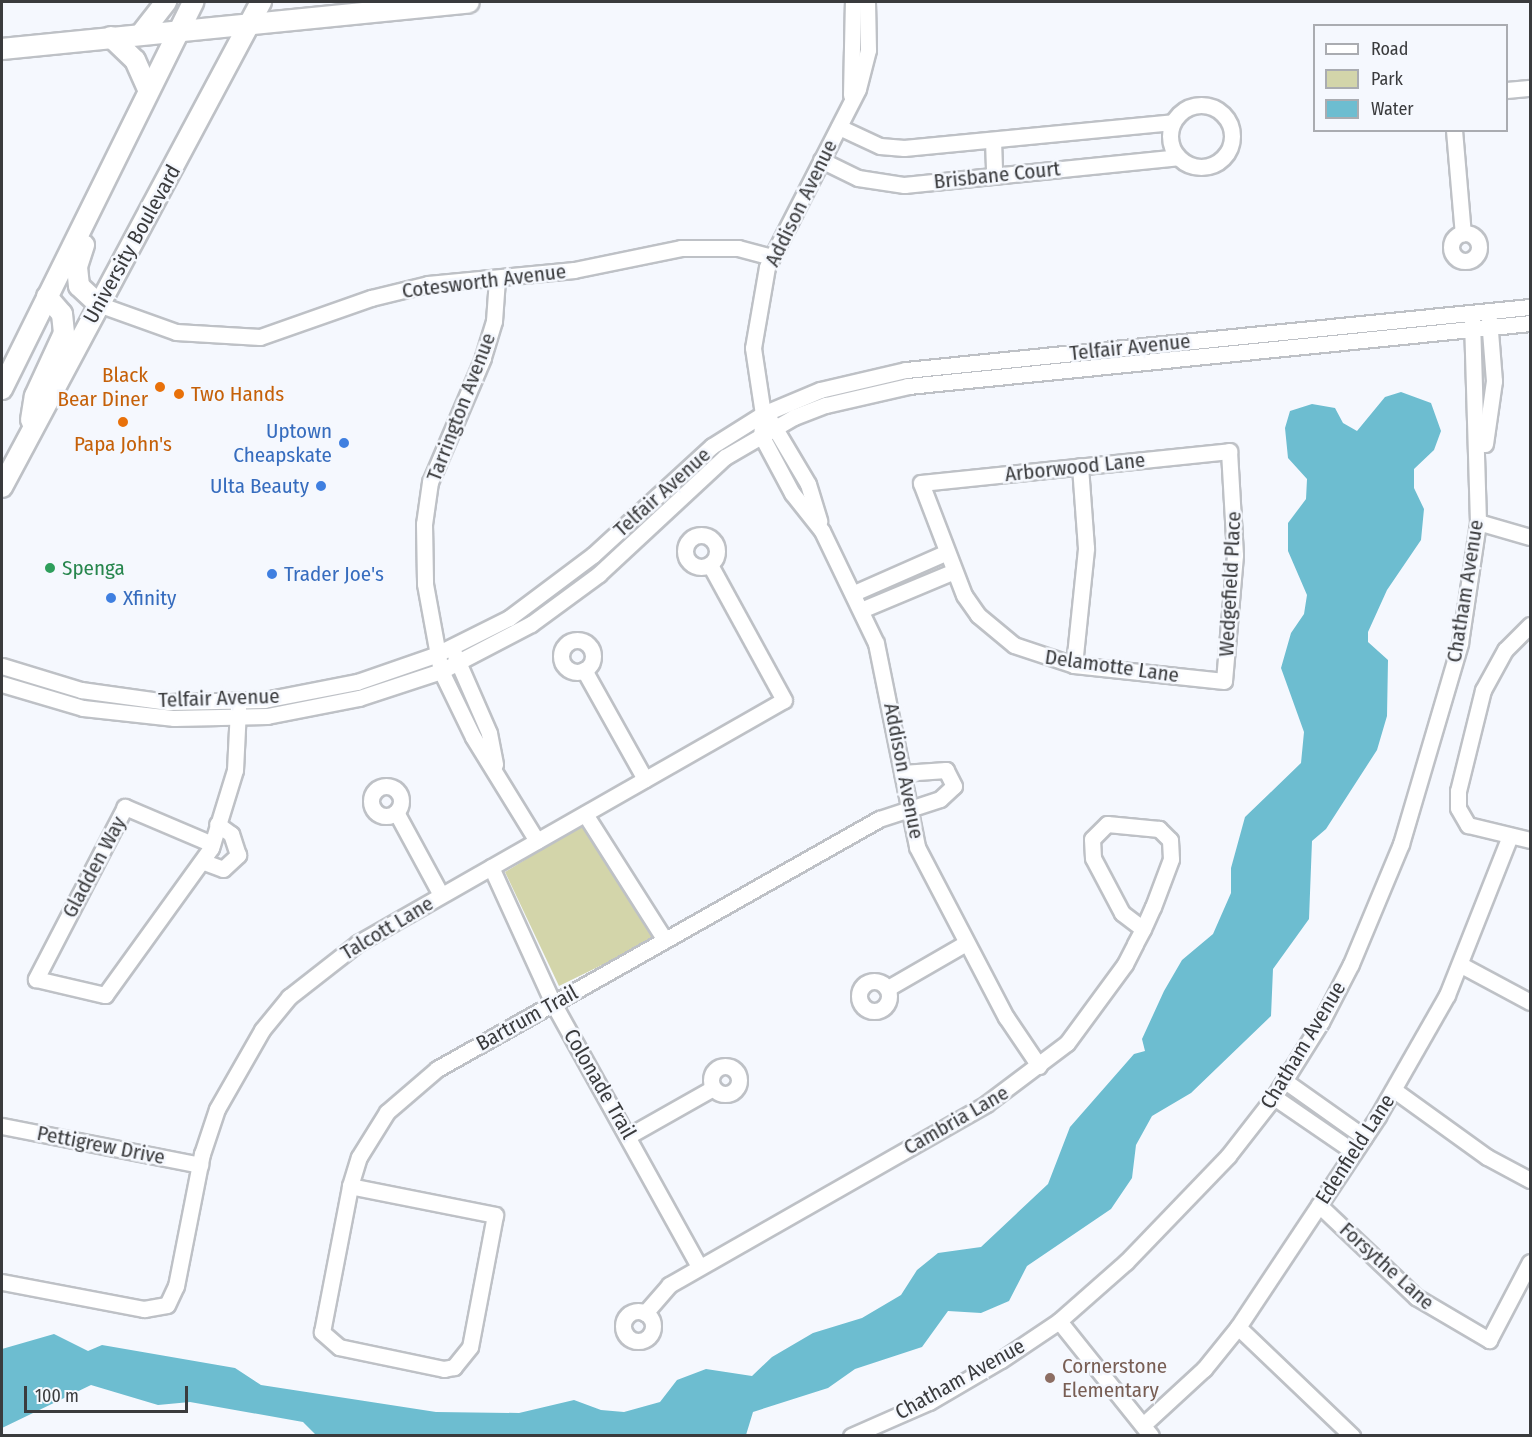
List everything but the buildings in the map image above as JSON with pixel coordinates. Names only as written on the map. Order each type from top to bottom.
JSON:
[{"type":"main road","points":[[141,34],[166,2]]},
{"type":"main road","points":[[2,389],[148,89],[194,2]]},
{"type":"main road","name":"University Boulevard","points":[[2,487],[261,2]]},
{"type":"main road","points":[[320,2],[336,17]]},
{"type":"main road","points":[[2,49],[469,2]]},
{"type":"main road","points":[[111,38],[135,60],[148,89]]},
{"type":"main road","points":[[98,304],[81,292],[77,267],[107,195],[109,169]]},
{"type":"main road","points":[[28,438],[35,396],[64,333],[62,315],[47,297]]},
{"type":"street","name":"Addison Avenue","points":[[851,101],[853,2]]},
{"type":"street","name":"Addison Avenue","points":[[822,531],[792,493],[761,435],[763,414],[753,348],[771,257],[839,127],[865,68],[867,2]]},
{"type":"street","points":[[1508,90],[1530,88]]},
{"type":"street","name":"Brisbane Court","points":[[821,160],[878,183],[994,176],[1178,157],[1191,166],[1212,166],[1228,153],[1232,134],[1224,116],[1207,106],[1187,108],[1173,122],[993,140],[880,147],[839,127]]},
{"type":"street","points":[[1173,122],[1170,143],[1178,157]]},
{"type":"street","points":[[1454,132],[1463,234]]},
{"type":"street","points":[[993,140],[994,176]]},
{"type":"street","name":"Cotesworth Avenue","points":[[98,304],[176,332],[260,337],[417,287],[497,279],[681,248],[738,248],[771,257]]},
{"type":"street","name":"Tarrington Avenue","points":[[497,279],[494,321],[483,358],[430,482],[423,556],[435,655],[441,671],[472,737],[496,770],[537,841]]},
{"type":"street","name":"Telfair Avenue","points":[[2,666],[61,685],[134,699],[237,702],[357,682],[452,648],[509,618],[562,581],[677,473],[763,414],[820,390],[906,370],[1530,306]]},
{"type":"street","name":"Chatham Avenue","points":[[1480,468],[1492,408],[1488,311]]},
{"type":"street","name":"Chatham Avenue","points":[[850,1436],[929,1402],[1059,1321],[1174,1216],[1285,1082],[1351,964],[1401,844],[1460,643],[1478,522],[1480,468],[1472,313]]},
{"type":"street","name":"Telfair Avenue","points":[[2,684],[84,708],[129,715],[240,718],[359,698],[441,671],[458,663],[576,593],[725,457],[761,435],[826,405],[908,386],[1530,323]]},
{"type":"street","name":"Addison Avenue","points":[[763,414],[777,427],[808,484],[822,531],[854,593],[885,675],[907,808],[917,847],[1006,1017],[1039,1066]]},
{"type":"street","name":"Arborwood Lane","points":[[921,483],[1228,451]]},
{"type":"street","name":"Wedgefield Place","points":[[1224,681],[1235,555],[1228,451]]},
{"type":"street","points":[[1074,665],[1086,548],[1080,466]]},
{"type":"street","name":"Delamotte Lane","points":[[921,483],[952,572],[978,615],[995,631],[1034,655],[1074,665],[1224,681]]},
{"type":"street","points":[[1478,522],[1530,537]]},
{"type":"street","points":[[854,593],[945,553]]},
{"type":"street","name":"Talcott Lane","points":[[2,1282],[144,1309],[166,1305],[176,1286],[200,1165],[217,1109],[239,1065],[289,998],[358,943],[784,700],[710,565]]},
{"type":"street","points":[[861,610],[952,572]]},
{"type":"street","points":[[1530,625],[1505,650],[1483,690],[1458,791],[1458,808],[1468,825],[1530,840]]},
{"type":"street","name":"Tarrington Avenue","points":[[452,648],[489,733],[496,770]]},
{"type":"street","points":[[584,670],[645,779]]},
{"type":"street","points":[[217,825],[231,834],[238,855],[223,869],[204,862],[236,770],[240,718],[237,702]]},
{"type":"street","name":"Bartrum Trail","points":[[350,1186],[495,1215],[470,1347],[461,1362],[444,1369],[339,1347],[326,1338],[321,1322],[350,1186],[373,1132],[401,1096],[437,1069],[879,819],[940,799],[954,786],[946,770],[902,773]]},
{"type":"street","name":"Gladden Way","points":[[204,862],[105,995],[36,979],[125,807],[212,844]]},
{"type":"street","points":[[396,812],[441,895]]},
{"type":"street","points":[[585,814],[665,940]]},
{"type":"street","name":"Cambria Lane","points":[[645,1313],[669,1285],[699,1266],[986,1104],[1039,1066],[1091,1016],[1143,929],[1171,859],[1170,840],[1153,826],[1114,822],[1100,827],[1090,846],[1122,913],[1143,929]]},
{"type":"street","name":"Edenfield Lane","points":[[1147,1430],[1204,1369],[1238,1327],[1394,1090],[1461,964],[1510,836]]},
{"type":"street","name":"Colonade Trail","points":[[491,867],[553,1003],[630,1134],[699,1266]]},
{"type":"street","points":[[888,988],[966,943]]},
{"type":"street","points":[[1461,964],[1530,1002]]},
{"type":"street","points":[[1285,1082],[1364,1137]]},
{"type":"street","points":[[630,1134],[713,1088]]},
{"type":"street","points":[[1394,1090],[1487,1157],[1530,1180]]},
{"type":"street","points":[[1274,1097],[1354,1152]]},
{"type":"street","name":"Pettigrew Drive","points":[[2,1126],[200,1165]]},
{"type":"street","name":"Forsythe Lane","points":[[1318,1205],[1416,1297],[1489,1340],[1530,1262]]},
{"type":"street","points":[[1059,1321],[1147,1430]]},
{"type":"street","points":[[1238,1327],[1352,1436]]},
{"type":"green space","points":[[585,823],[657,938],[559,986],[505,872]]},
{"type":"water","points":[[1401,392],[1431,403],[1441,431],[1434,450],[1414,469],[1414,488],[1424,509],[1421,540],[1387,590],[1368,632],[1368,642],[1388,660],[1387,716],[1377,750],[1326,829],[1312,841],[1309,919],[1273,969],[1271,1016],[1191,1093],[1152,1116],[1136,1145],[1132,1178],[1111,1209],[1027,1266],[1009,1301],[981,1313],[948,1311],[922,1347],[855,1369],[828,1388],[753,1412],[746,1435],[316,1435],[303,1422],[190,1402],[158,1405],[91,1385],[2,1428],[2,1349],[54,1334],[88,1351],[102,1345],[235,1368],[261,1385],[436,1412],[519,1413],[574,1400],[601,1410],[624,1412],[660,1402],[677,1380],[706,1369],[752,1376],[772,1357],[813,1333],[862,1318],[901,1295],[917,1270],[938,1253],[981,1247],[1048,1184],[1070,1127],[1134,1054],[1145,1051],[1142,1039],[1164,991],[1182,960],[1213,934],[1231,893],[1231,868],[1245,817],[1301,763],[1304,732],[1281,668],[1291,633],[1304,614],[1307,595],[1288,551],[1288,523],[1306,499],[1307,479],[1288,458],[1285,428],[1290,411],[1312,404],[1335,408],[1343,423],[1357,431],[1385,397]]},
{"type":"place","name":"Black Bear Diner","points":[[160,387]]},
{"type":"place","name":"Two Hands","points":[[179,394]]},
{"type":"place","name":"Papa John's","points":[[123,422]]},
{"type":"place","name":"Uptown Cheapskate","points":[[344,443]]},
{"type":"place","name":"Ulta Beauty","points":[[321,486]]},
{"type":"place","name":"Spenga","points":[[50,568]]},
{"type":"place","name":"Trader Joe's","points":[[272,574]]},
{"type":"place","name":"Xfinity","points":[[111,598]]},
{"type":"place","name":"Cornerstone Elementary","points":[[1050,1378]]}]
